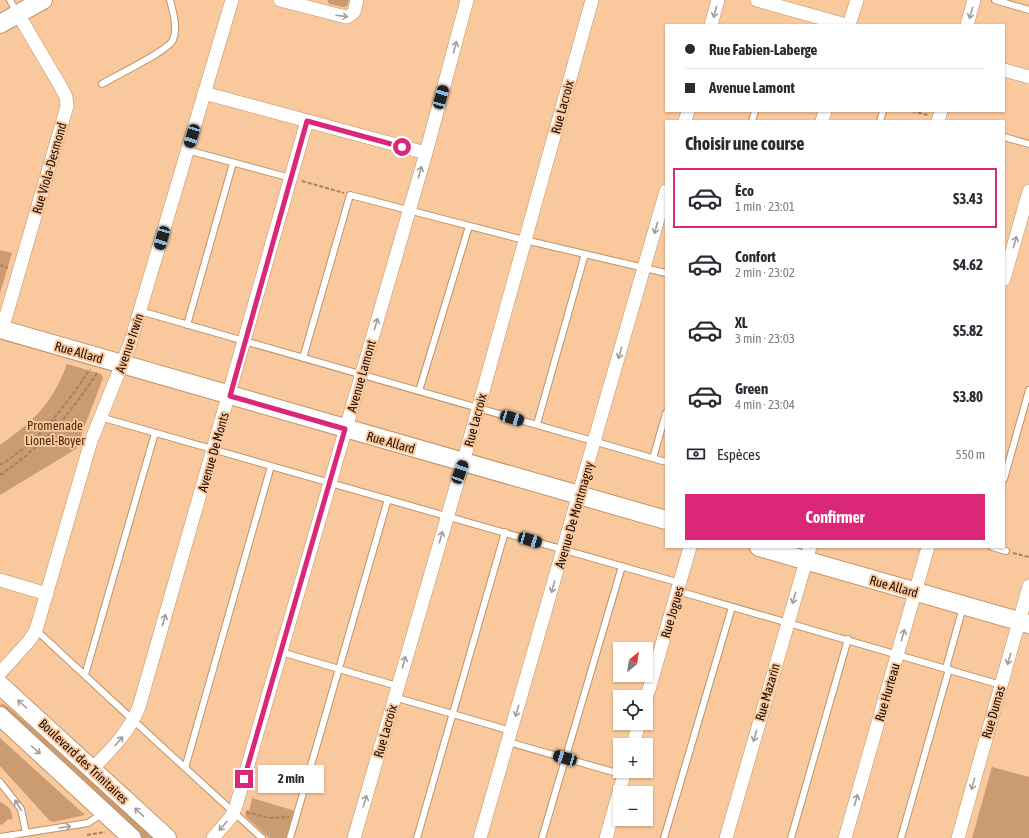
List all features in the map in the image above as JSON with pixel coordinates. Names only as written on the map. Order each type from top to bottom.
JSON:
[{"type":"street","points":[[0,24],[14,7],[43,0]]},
{"type":"street","name":"Avenue Irwin","points":[[0,673],[29,641],[36,630],[91,440],[122,365],[140,311],[232,0]]},
{"type":"street","points":[[280,0],[317,5],[343,17],[349,16],[354,12],[357,0]]},
{"type":"street","name":"Avenue Lamont","points":[[213,838],[239,812],[281,652],[426,153],[467,0]]},
{"type":"street","name":"Rue Lacroix","points":[[354,838],[527,240],[592,0]]},
{"type":"street","points":[[711,24],[718,0]]},
{"type":"street","points":[[757,0],[842,24]]},
{"type":"street","points":[[849,24],[857,0]]},
{"type":"street","points":[[967,24],[974,0]]},
{"type":"street","name":"Rue Viola-Desmond","points":[[1,330],[67,106],[66,97],[61,87],[14,7]]},
{"type":"street","points":[[1005,70],[1029,77]]},
{"type":"street","points":[[204,93],[426,153]]},
{"type":"street","name":"Avenue De Monts","points":[[92,769],[126,733],[134,720],[230,396],[307,121]]},
{"type":"street","points":[[1005,275],[1029,191]]},
{"type":"street","name":"Avenue De Montmagny","points":[[480,838],[580,495],[665,195]]},
{"type":"street","name":"Rue Allard","points":[[1,330],[665,520]]},
{"type":"street","name":"Rue Jogues","points":[[649,690],[690,548]]},
{"type":"street","name":"Rue Allard","points":[[766,548],[808,554],[915,592],[1024,623]]},
{"type":"street","name":"Rue Hurteau","points":[[846,838],[928,548]]},
{"type":"street","name":"Rue Mazarin","points":[[726,838],[787,622],[808,554]]},
{"type":"street","points":[[0,580],[46,594]]},
{"type":"street","name":"Rue Dumas","points":[[958,838],[1001,685],[1024,623],[1029,586]]},
{"type":"street","name":"Boulevard des Trinitaires","points":[[0,685],[167,838]]},
{"type":"street","name":"Boulevard des Trinitaires","points":[[0,716],[132,838]]},
{"type":"street","points":[[606,838],[624,778]]},
{"type":"lane","points":[[102,84],[169,47],[175,34],[170,0]]},
{"type":"lane","points":[[995,0],[1029,9]]},
{"type":"lane","points":[[1005,137],[1029,144]]},
{"type":"lane","points":[[187,150],[291,178]]},
{"type":"lane","points":[[187,325],[233,162]]},
{"type":"lane","points":[[303,358],[350,195],[469,226],[665,273]]},
{"type":"lane","points":[[419,391],[469,226]]},
{"type":"lane","points":[[537,424],[585,254]]},
{"type":"lane","points":[[140,311],[665,462]]},
{"type":"lane","points":[[1005,475],[1029,390]]},
{"type":"lane","points":[[100,416],[213,450],[622,566],[732,607],[898,653],[1001,685]]},
{"type":"lane","points":[[653,458],[665,417]]},
{"type":"lane","points":[[85,675],[155,433]]},
{"type":"lane","points":[[185,768],[271,466]]},
{"type":"lane","points":[[290,838],[388,499]]},
{"type":"lane","points":[[417,838],[505,532]]},
{"type":"lane","points":[[996,548],[1006,551]]},
{"type":"lane","points":[[542,838],[622,566]]},
{"type":"lane","points":[[901,838],[963,605]]},
{"type":"lane","points":[[664,838],[732,607]]},
{"type":"lane","points":[[36,630],[134,720],[159,746],[239,812],[262,838]]},
{"type":"lane","points":[[791,838],[848,639]]},
{"type":"lane","points":[[281,652],[339,669],[565,758],[613,770]]},
{"type":"lane","points":[[0,782],[21,809],[26,833]]},
{"type":"lane","points":[[0,789],[10,794]]},
{"type":"lane","points":[[0,837],[88,823],[96,819],[104,812]]},
{"type":"path","points":[[916,112],[941,118]]},
{"type":"path","points":[[291,178],[350,195]]},
{"type":"path","points":[[0,265],[9,268]]},
{"type":"path","points":[[0,465],[30,442],[54,420],[91,367]]},
{"type":"path","points":[[0,474],[36,448],[60,425],[98,371]]},
{"type":"path","points":[[54,420],[60,425]]},
{"type":"path","points":[[30,442],[36,448]]},
{"type":"path","points":[[1006,551],[1029,558]]},
{"type":"path","points":[[239,812],[278,819],[296,816]]},
{"type":"path","points":[[87,835],[106,832]]},
{"type":"green space","points":[[327,0],[349,0],[347,6],[343,7],[329,4]]},
{"type":"green space","points":[[0,250],[12,253],[0,293]]},
{"type":"green space","name":"Promenade Lionel-Boyer","points":[[67,364],[101,374],[103,378],[76,449],[0,495],[0,445],[23,428],[41,410],[55,390]]},
{"type":"green space","points":[[1,703],[8,707],[48,742],[65,752],[159,838],[140,838],[0,709]]},
{"type":"green space","points":[[0,738],[85,815],[53,822],[49,820],[0,766]]},
{"type":"green space","points":[[992,767],[1029,777],[1029,838],[972,838]]},
{"type":"green space","points":[[252,798],[295,811],[287,838],[269,838],[245,816],[247,810],[249,811]]},
{"type":"green space","points":[[0,802],[9,808],[12,813],[12,820],[8,819],[2,825],[0,824]]},
{"type":"route","points":[[244,779],[345,429],[230,396],[307,121],[402,147]]}]
